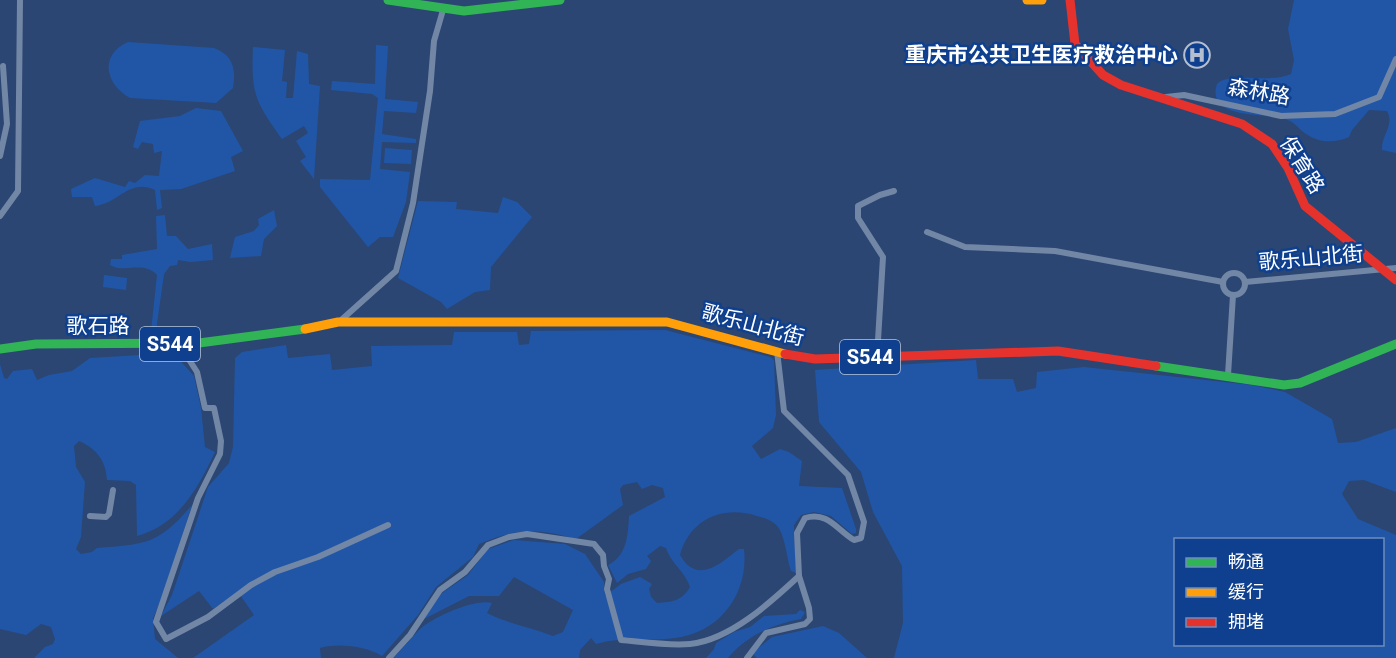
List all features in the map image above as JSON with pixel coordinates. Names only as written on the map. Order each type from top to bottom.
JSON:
[{"type":"main road","points":[[388,0],[443,10],[464,11],[560,0]]},
{"type":"main road","points":[[1027,0],[1042,0]]},
{"type":"main road","name":"保育路","points":[[1070,0],[1075,44],[1089,63],[1103,75],[1121,85],[1242,124],[1272,144],[1288,168],[1305,207],[1381,270],[1396,279]]},
{"type":"main road","name":"歌石路","points":[[0,349],[36,344],[179,344],[279,334],[338,322]]},
{"type":"main road","name":"歌乐山北街","points":[[338,322],[667,322],[815,359],[1058,351],[1284,385],[1300,383],[1396,344]]},
{"type":"street","points":[[0,216],[18,191],[20,0]]},
{"type":"street","points":[[338,322],[396,271],[413,203],[430,91],[434,41],[443,10]]},
{"type":"street","name":"森林路","points":[[1162,98],[1184,95],[1281,116],[1335,114],[1379,97],[1396,59]]},
{"type":"street","points":[[0,156],[7,124],[3,66]]},
{"type":"street","points":[[877,357],[883,257],[858,218],[858,206],[894,191]]},
{"type":"street","name":"歌乐山北街","points":[[927,232],[965,247],[1055,251],[1223,282],[1228,274],[1236,272],[1245,282],[1241,293],[1233,295]]},
{"type":"street","name":"歌乐山北街","points":[[1245,282],[1396,268]]},
{"type":"street","points":[[1223,282],[1225,291],[1233,295],[1228,375]]},
{"type":"street","points":[[179,344],[197,372],[205,408],[214,408],[221,441],[220,454],[198,498],[156,622],[166,639],[208,617],[251,585],[275,572],[318,557],[388,525]]},
{"type":"street","points":[[748,657],[766,633],[805,624],[810,619],[799,576],[797,533],[805,518],[815,516],[832,521],[854,540],[861,538],[864,522],[848,474],[784,411],[777,351]]},
{"type":"street","points":[[90,516],[106,517],[109,514],[113,490]]},
{"type":"street","points":[[389,658],[410,635],[440,590],[465,572],[488,545],[509,537],[527,534],[594,544],[603,555],[603,566],[609,579],[608,590],[621,640],[692,644],[715,637],[768,605],[799,576]]},
{"type":"shaded area","points":[[1294,0],[1396,0],[1396,153],[1382,150],[1383,140],[1389,126],[1387,111],[1369,110],[1349,137],[1337,141],[1325,141],[1313,138],[1288,120],[1241,113],[1229,110],[1220,104],[1216,96],[1217,84],[1223,80],[1271,78],[1291,74],[1294,60],[1288,29]]},
{"type":"shaded area","points":[[128,42],[214,48],[225,55],[232,64],[233,88],[216,103],[130,98],[115,85],[109,70],[109,62],[113,54]]},
{"type":"shaded area","points":[[376,45],[388,46],[385,99],[418,102],[416,113],[384,111],[382,134],[416,139],[416,143],[382,142],[380,169],[410,172],[406,202],[393,237],[380,237],[368,247],[320,187],[320,179],[370,180],[378,98],[372,94],[331,90],[332,81],[375,84]]},
{"type":"shaded area","points":[[253,47],[285,50],[282,81],[287,82],[286,98],[293,98],[297,51],[308,54],[309,84],[320,86],[314,179],[300,161],[306,157],[296,141],[308,133],[304,126],[282,139],[260,106],[254,87]]},
{"type":"shaded area","points":[[196,108],[221,111],[243,151],[231,157],[235,171],[181,189],[160,190],[162,208],[157,210],[155,190],[146,187],[131,189],[110,201],[95,206],[92,197],[72,197],[71,189],[95,178],[125,187],[129,181],[135,183],[145,175],[159,176],[162,151],[154,153],[153,144],[142,142],[138,149],[133,147],[140,121],[180,116]]},
{"type":"shaded area","points":[[385,148],[412,150],[411,164],[384,163]]},
{"type":"shaded area","points":[[503,197],[517,202],[532,217],[491,267],[490,290],[475,292],[447,309],[441,302],[398,278],[418,201],[457,202],[456,209],[498,213]]},
{"type":"shaded area","points":[[274,210],[277,226],[264,239],[261,256],[230,258],[235,237],[254,231],[259,225],[258,219]]},
{"type":"shaded area","points":[[165,215],[167,236],[176,236],[188,249],[212,244],[213,260],[190,262],[178,260],[177,265],[170,266],[164,274],[156,331],[151,331],[157,275],[146,268],[122,268],[110,265],[111,259],[122,259],[122,255],[157,249],[156,216]]},
{"type":"shaded area","points":[[104,275],[127,278],[126,290],[103,287]]},
{"type":"shaded area","points":[[665,330],[770,357],[774,360],[776,415],[773,428],[752,446],[761,459],[780,449],[802,461],[799,486],[842,488],[856,529],[856,533],[852,534],[831,516],[814,512],[801,515],[794,525],[796,573],[791,571],[780,531],[768,520],[732,512],[720,514],[700,524],[691,532],[680,555],[694,569],[709,569],[739,549],[744,549],[742,581],[736,595],[718,619],[705,628],[691,635],[665,639],[616,640],[596,644],[591,638],[580,650],[579,658],[393,658],[425,625],[454,610],[475,603],[492,603],[487,613],[511,623],[553,636],[563,632],[573,610],[514,577],[499,596],[469,596],[422,620],[442,593],[468,575],[488,549],[514,540],[565,544],[585,554],[604,582],[605,596],[621,584],[640,577],[652,584],[649,589],[651,597],[657,603],[680,598],[690,587],[666,548],[660,546],[647,556],[651,561],[646,569],[628,574],[617,583],[608,565],[623,551],[629,516],[665,497],[663,488],[652,485],[642,489],[637,482],[623,485],[620,489],[623,505],[576,539],[527,531],[516,532],[479,544],[473,557],[436,587],[418,615],[382,656],[352,646],[335,646],[320,648],[321,658],[193,658],[254,615],[238,592],[213,609],[199,591],[161,616],[172,595],[208,487],[229,463],[233,447],[235,358],[242,352],[286,345],[288,358],[330,354],[332,370],[372,366],[371,346],[452,345],[454,332],[517,332],[519,345],[529,344],[531,331]]},
{"type":"shaded area","points":[[173,353],[194,376],[201,408],[205,447],[215,452],[194,491],[175,514],[151,531],[137,536],[136,485],[130,481],[107,480],[105,467],[96,452],[79,441],[74,446],[76,467],[85,482],[81,537],[76,549],[81,554],[92,552],[97,548],[150,540],[170,528],[192,505],[163,596],[153,618],[155,639],[178,658],[34,658],[45,647],[53,644],[55,639],[51,627],[41,624],[26,635],[0,629],[0,364],[4,378],[7,379],[13,371],[32,369],[37,380],[49,375],[72,371],[90,358]]},
{"type":"shaded area","points":[[976,360],[978,379],[1013,379],[1017,392],[1036,388],[1037,372],[1084,367],[1252,385],[1285,392],[1332,419],[1338,443],[1356,442],[1396,428],[1396,492],[1364,480],[1349,481],[1342,494],[1358,519],[1396,535],[1396,658],[894,658],[903,623],[902,566],[873,512],[861,472],[819,422],[815,370]]},
{"type":"shaded area","points":[[800,610],[805,612],[801,619],[761,632],[743,643],[728,658],[706,658],[716,643],[734,632],[750,627],[764,616],[796,614]]},
{"type":"shaded area","points":[[823,626],[839,633],[867,658],[757,658],[752,653],[772,637]]},
{"type":"traffic: fast","points":[[388,0],[464,11],[560,0]]},
{"type":"traffic: fast","points":[[0,349],[36,344],[199,343],[305,329]]},
{"type":"traffic: fast","points":[[1156,366],[1284,385],[1300,383],[1396,344]]},
{"type":"traffic: slow","points":[[1027,0],[1042,0]]},
{"type":"traffic: slow","points":[[305,329],[338,322],[667,322],[785,354]]},
{"type":"traffic: jam","points":[[1070,0],[1075,44],[1103,75],[1121,85],[1242,124],[1272,144],[1288,168],[1305,206],[1396,280]]},
{"type":"traffic: jam","points":[[785,354],[815,359],[1058,351],[1156,366]]},
{"type":"place","name":"重庆市公共卫生医疗救治中心","points":[[1197,55]]}]
